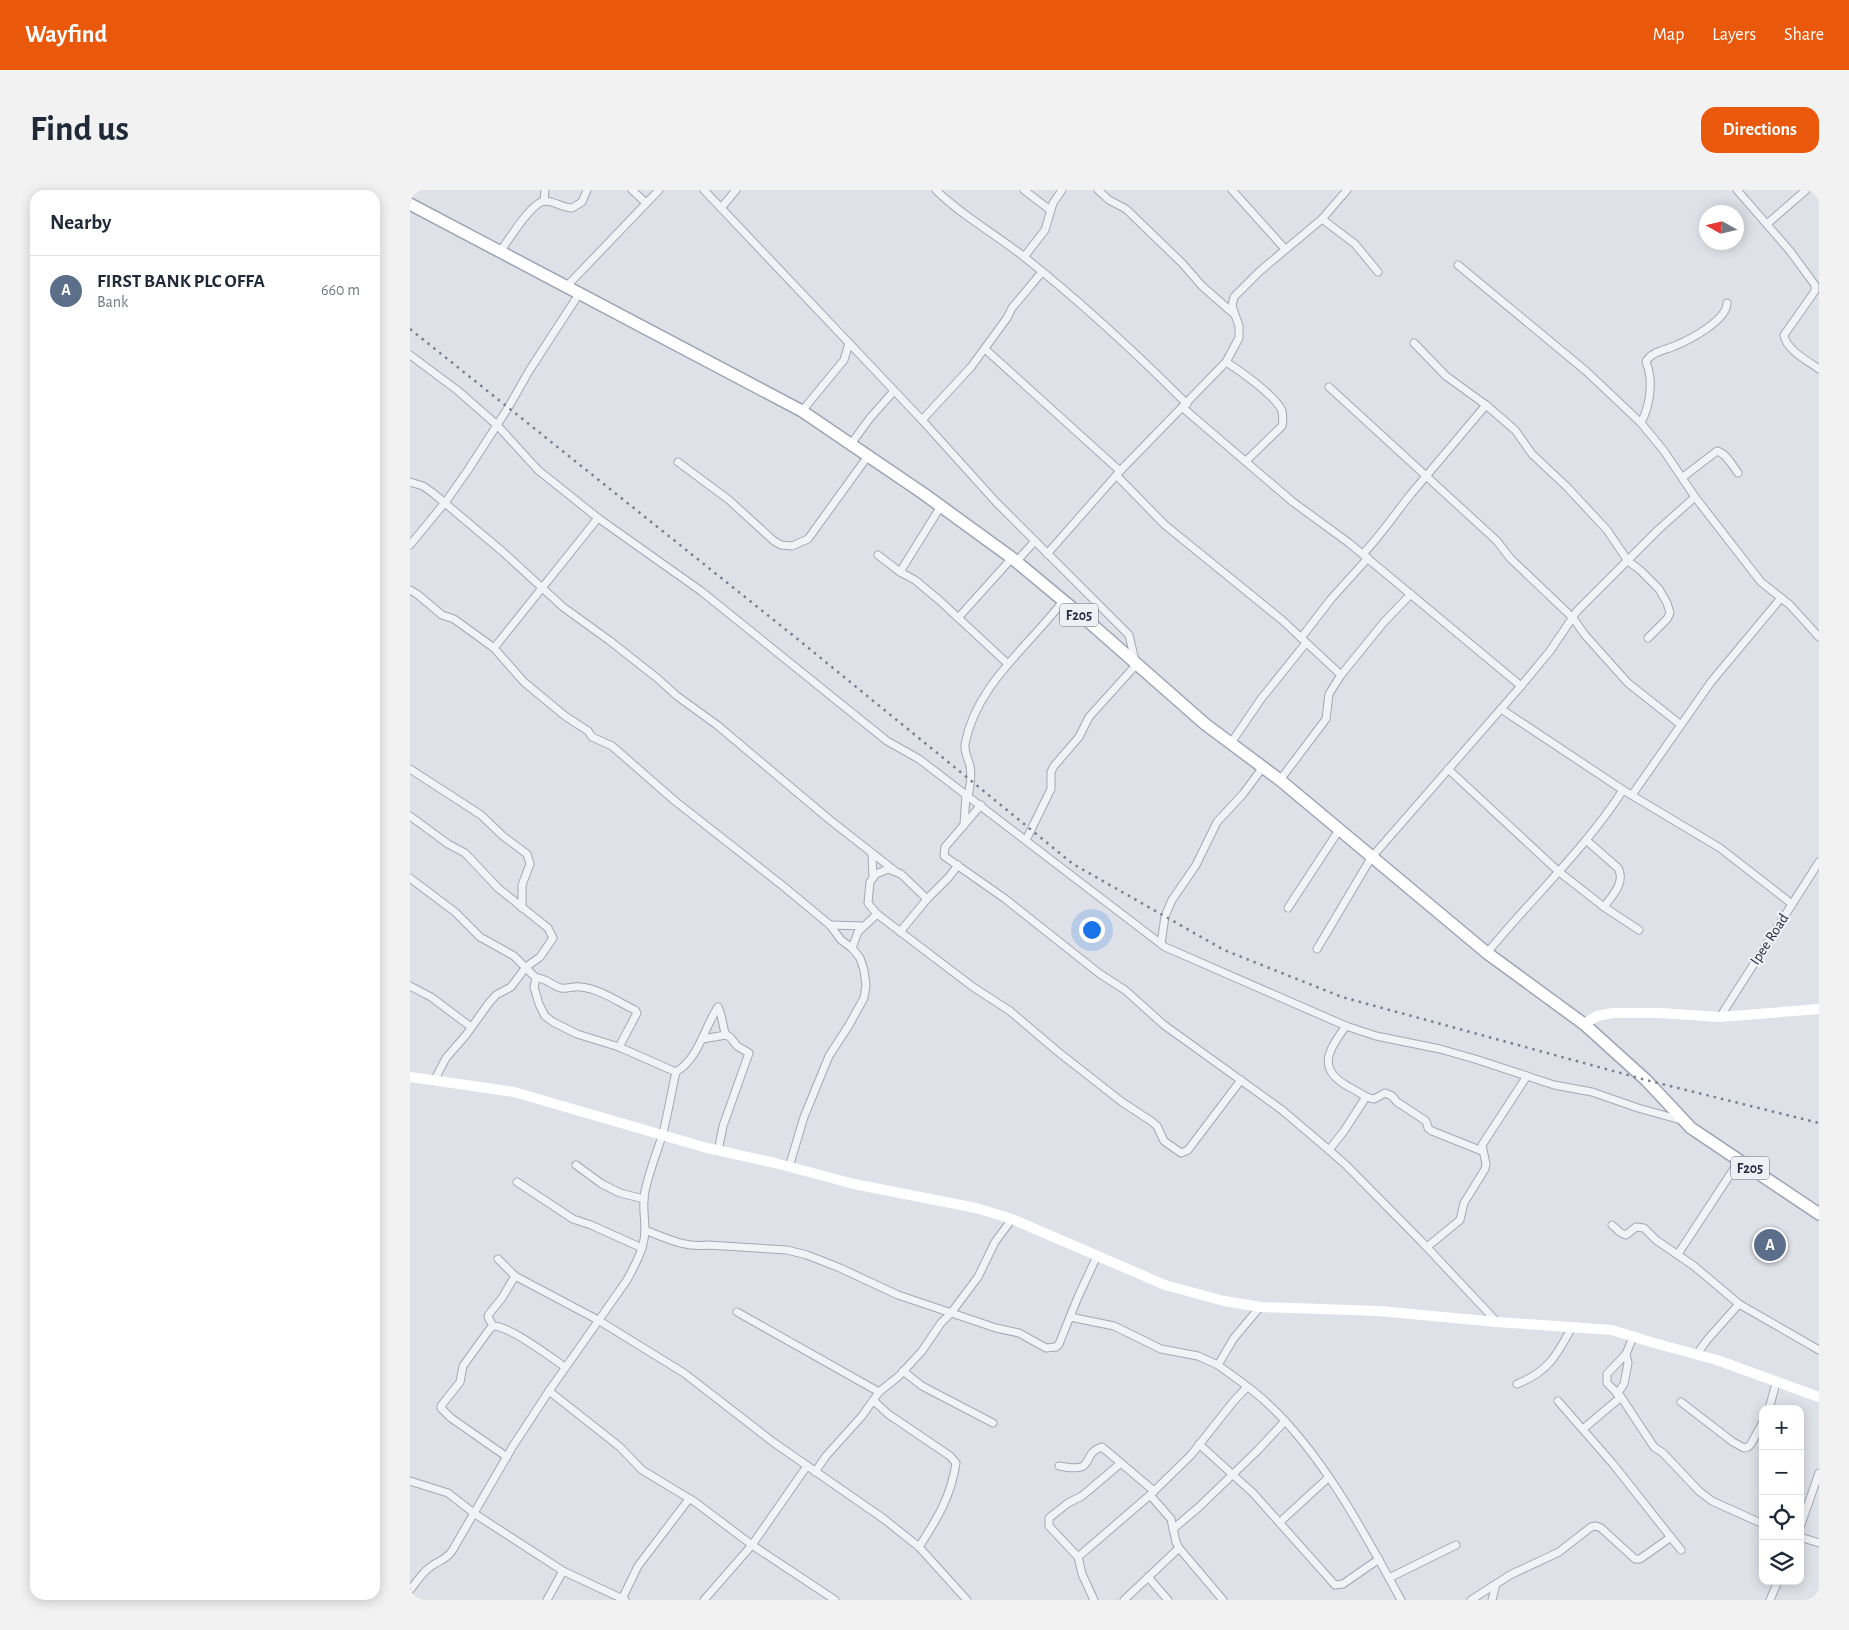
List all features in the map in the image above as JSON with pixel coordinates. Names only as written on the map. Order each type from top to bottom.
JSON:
[{"type":"main road","name":"F205","points":[[410,204],[802,411],[941,506],[1014,560],[1205,724],[1280,780],[1487,953],[1584,1024],[1646,1080],[1691,1128],[1819,1214]]},
{"type":"street","points":[[500,252],[530,211],[544,201],[545,190]]},
{"type":"street","points":[[544,201],[572,208],[582,202],[587,190]]},
{"type":"street","points":[[632,190],[646,203]]},
{"type":"street","points":[[566,287],[659,190]]},
{"type":"street","points":[[704,190],[922,420],[996,502],[1129,635],[1136,666],[1089,716],[1079,737],[1054,766],[1051,772],[1051,789],[1026,840]]},
{"type":"street","points":[[721,208],[736,190]]},
{"type":"street","points":[[936,190],[953,207],[1024,257],[1140,357],[1185,406],[1293,502],[1366,556],[1521,686]]},
{"type":"street","points":[[1024,190],[1050,210]]},
{"type":"street","points":[[1024,257],[1045,230],[1050,210],[1062,190]]},
{"type":"street","points":[[1098,190],[1109,200],[1126,209],[1182,263],[1202,286],[1236,316]]},
{"type":"street","points":[[1047,554],[1119,474],[1226,362],[1239,338],[1239,326],[1232,306],[1234,297],[1322,219],[1347,190]]},
{"type":"street","points":[[1737,190],[1790,251],[1818,289],[1784,335],[1785,340],[1795,351],[1819,370]]},
{"type":"street","points":[[1767,224],[1806,190]]},
{"type":"street","points":[[1236,191],[1285,250]]},
{"type":"street","points":[[1322,219],[1356,244],[1378,272]]},
{"type":"street","points":[[1458,265],[1586,371],[1641,423],[1761,582],[1790,605],[1819,637]]},
{"type":"street","points":[[922,420],[938,401],[961,380],[1007,318],[1012,308],[1042,272]]},
{"type":"street","points":[[410,545],[444,504],[497,425],[529,371],[579,294]]},
{"type":"street","points":[[1641,423],[1648,409],[1650,388],[1650,370],[1646,362],[1648,358],[1653,354],[1684,342],[1718,321],[1726,310],[1727,303]]},
{"type":"street","points":[[802,411],[844,360],[849,343]]},
{"type":"street","points":[[1414,343],[1446,376],[1486,405],[1514,430],[1532,454],[1567,487],[1606,530],[1628,561],[1659,589],[1667,602],[1670,612],[1667,619],[1648,638]]},
{"type":"street","points":[[985,348],[1119,474],[1165,525],[1282,620],[1341,675]]},
{"type":"street","points":[[410,355],[457,390],[497,425],[538,470],[598,518],[701,591],[887,740],[919,759],[981,805],[1161,944],[1202,964],[1346,1026],[1399,1042],[1440,1049],[1554,1085],[1592,1092],[1638,1108],[1682,1120]]},
{"type":"street","points":[[1226,362],[1251,378],[1279,405],[1282,412],[1282,426],[1246,461]]},
{"type":"street","points":[[1328,387],[1497,541],[1510,558],[1573,618],[1585,635],[1628,683],[1681,725]]},
{"type":"street","points":[[851,444],[870,418],[894,391]]},
{"type":"street","points":[[1230,743],[1331,599],[1366,556],[1393,516],[1486,405]]},
{"type":"street","points":[[1683,477],[1716,451],[1722,452],[1738,473]]},
{"type":"street","points":[[678,462],[730,500],[774,541],[780,545],[792,546],[808,540],[868,456]]},
{"type":"street","points":[[410,482],[423,486],[503,552],[563,607],[603,635],[677,696],[717,725],[927,899]]},
{"type":"street","points":[[1317,949],[1371,858],[1521,686],[1577,611],[1695,497]]},
{"type":"street","points":[[900,572],[941,506]]},
{"type":"street","points":[[494,648],[598,518]]},
{"type":"street","points":[[958,618],[1035,541]]},
{"type":"street","points":[[878,555],[900,572],[915,580],[1008,664]]},
{"type":"street","points":[[410,590],[442,614],[454,619],[494,648],[524,682],[588,731],[592,737],[612,746],[675,801],[783,886],[830,925],[841,940],[852,948],[860,958],[864,970],[866,988],[864,998],[849,1026],[829,1056],[804,1117],[789,1167]]},
{"type":"street","points":[[1280,780],[1326,720],[1329,694],[1341,675],[1384,622],[1411,594]]},
{"type":"street","points":[[1632,795],[1711,682],[1781,598]]},
{"type":"street","points":[[964,825],[970,767],[965,747],[968,732],[981,699],[1008,664],[1064,601]]},
{"type":"street","points":[[1501,709],[1623,790],[1720,848],[1792,904]]},
{"type":"street","points":[[1161,944],[1168,908],[1196,865],[1217,822],[1243,794],[1263,768]]},
{"type":"street","points":[[410,769],[481,816],[527,854],[530,864],[522,885],[522,908]]},
{"type":"street","points":[[1448,769],[1558,871],[1604,908],[1639,930]]},
{"type":"street","points":[[1487,953],[1586,840],[1623,790]]},
{"type":"street","points":[[981,805],[945,847],[944,856],[1004,898],[1100,974],[1125,990],[1164,1025],[1282,1110],[1346,1165],[1427,1247],[1497,1322]]},
{"type":"street","points":[[410,816],[448,844],[465,853],[498,888],[548,928],[554,938],[540,957],[526,967],[511,987],[496,995],[446,1058],[434,1081]]},
{"type":"street","points":[[1288,908],[1339,830]]},
{"type":"street","points":[[1586,840],[1618,868],[1622,874],[1622,879],[1604,908]]},
{"type":"street","points":[[872,854],[872,878],[868,899],[870,906],[876,914],[973,987],[1010,1011],[1122,1102],[1151,1121],[1157,1126],[1164,1141],[1181,1153],[1188,1150],[1241,1080]]},
{"type":"street","name":"Ipee Road","points":[[1720,1017],[1819,862]]},
{"type":"street","points":[[900,932],[958,865]]},
{"type":"street","points":[[872,878],[884,869],[895,871]]},
{"type":"street","points":[[410,878],[455,912],[480,937],[508,951],[536,978],[562,988],[581,987],[601,992],[635,1010],[637,1013],[618,1048]]},
{"type":"street","points":[[852,948],[854,940],[863,926],[876,914]]},
{"type":"street","points":[[830,925],[863,926]]},
{"type":"street","points":[[536,978],[534,987],[538,1000],[548,1019],[577,1034],[618,1048],[676,1072]]},
{"type":"street","points":[[410,986],[430,997],[470,1027]]},
{"type":"street","points":[[410,1590],[431,1566],[446,1559],[549,1391],[627,1280],[642,1248],[645,1230],[644,1199],[652,1163],[662,1136],[676,1072],[690,1060],[718,1007],[722,1014],[723,1028],[726,1035]]},
{"type":"street","points":[[1584,1024],[1597,1016],[1613,1013],[1660,1013],[1720,1017],[1819,1009]]},
{"type":"street","points":[[1346,1026],[1330,1048],[1328,1055],[1329,1070],[1340,1082],[1374,1100],[1385,1093],[1392,1096],[1397,1102],[1426,1121],[1428,1128],[1432,1131],[1482,1152]]},
{"type":"street","points":[[702,1039],[730,1036],[737,1046],[747,1051],[749,1056],[734,1092],[723,1126],[718,1151]]},
{"type":"street","points":[[1427,1247],[1460,1220],[1464,1203],[1485,1169],[1486,1164],[1482,1145],[1528,1076]]},
{"type":"street","points":[[410,1077],[514,1092],[718,1151],[854,1184],[976,1208],[1012,1219],[1165,1285],[1224,1301],[1260,1307],[1379,1311],[1497,1322],[1596,1327],[1717,1360],[1819,1397]]},
{"type":"street","points":[[1329,1150],[1366,1097]]},
{"type":"street","points":[[1678,1254],[1740,1161]]},
{"type":"street","points":[[576,1165],[602,1184],[620,1193],[644,1199]]},
{"type":"street","points":[[517,1182],[573,1219],[642,1248]]},
{"type":"street","points":[[815,1472],[826,1456],[874,1401],[879,1392],[922,1351],[941,1323],[952,1313],[978,1277],[995,1242],[1012,1219]]},
{"type":"street","points":[[1612,1225],[1626,1235],[1636,1227],[1644,1228],[1656,1240],[1678,1254],[1739,1304],[1819,1350]]},
{"type":"street","points":[[645,1230],[682,1244],[787,1250],[807,1255],[898,1295],[996,1328],[1018,1333],[1046,1348],[1052,1348],[1059,1344],[1097,1256]]},
{"type":"street","points":[[498,1259],[515,1276],[598,1320],[684,1373],[806,1466],[884,1519],[919,1547],[966,1600]]},
{"type":"street","points":[[493,1326],[488,1317],[489,1314],[502,1298],[515,1276]]},
{"type":"street","points":[[1697,1354],[1739,1304]]},
{"type":"street","points":[[1218,1365],[1234,1338],[1260,1307]]},
{"type":"street","points":[[737,1312],[879,1392]]},
{"type":"street","points":[[1070,1317],[1114,1326],[1161,1349],[1198,1356],[1218,1365],[1265,1401],[1285,1421],[1347,1505],[1401,1600]]},
{"type":"street","points":[[493,1326],[503,1327],[565,1367]]},
{"type":"street","points":[[493,1326],[463,1366],[460,1382],[441,1408],[451,1418],[507,1457]]},
{"type":"street","points":[[1517,1384],[1534,1377],[1556,1357],[1572,1327]]},
{"type":"street","points":[[1633,1337],[1626,1354],[1607,1374],[1607,1383],[1619,1396],[1654,1447],[1699,1491],[1712,1501],[1759,1522]]},
{"type":"street","points":[[1583,1429],[1619,1396],[1624,1384],[1628,1363],[1626,1354]]},
{"type":"street","points":[[903,1371],[922,1386],[993,1423]]},
{"type":"street","points":[[1770,1405],[1776,1382]]},
{"type":"street","points":[[1078,1556],[1152,1493],[1191,1456],[1247,1387]]},
{"type":"street","points":[[549,1391],[620,1447],[642,1470],[688,1499],[752,1545],[835,1600]]},
{"type":"street","points":[[874,1401],[888,1414],[950,1456],[956,1463],[950,1490],[943,1509],[919,1547]]},
{"type":"street","points":[[1558,1401],[1681,1550]]},
{"type":"street","points":[[1681,1402],[1733,1442],[1744,1448],[1751,1444],[1759,1429]]},
{"type":"street","points":[[1173,1529],[1195,1512],[1285,1421]]},
{"type":"street","points":[[1199,1444],[1233,1473],[1280,1522],[1336,1586],[1343,1584],[1378,1560]]},
{"type":"street","points":[[1059,1466],[1081,1468],[1086,1464],[1093,1451],[1102,1447],[1152,1493],[1171,1520],[1179,1548],[1224,1600]]},
{"type":"street","points":[[1094,1600],[1082,1574],[1078,1556],[1050,1526],[1049,1518],[1068,1503],[1082,1496],[1121,1463]]},
{"type":"street","points":[[704,1600],[752,1545],[806,1466]]},
{"type":"street","points":[[1804,1515],[1819,1473]]},
{"type":"street","points":[[1280,1522],[1328,1478]]},
{"type":"street","points":[[410,1481],[448,1493],[475,1514],[563,1571],[624,1599],[638,1566],[688,1499]]},
{"type":"street","points":[[1471,1600],[1532,1563],[1559,1552],[1591,1527],[1601,1528],[1635,1559],[1640,1559],[1671,1537]]},
{"type":"street","points":[[1804,1538],[1819,1543]]},
{"type":"street","points":[[1389,1578],[1456,1545]]},
{"type":"street","points":[[1124,1600],[1179,1548]]},
{"type":"street","points":[[547,1600],[563,1571]]},
{"type":"street","points":[[1148,1577],[1168,1600]]},
{"type":"street","points":[[1492,1600],[1496,1584]]},
{"type":"street","points":[[1770,1600],[1776,1585]]},
{"type":"railway","points":[[410,329],[800,641],[1073,864],[1224,950],[1342,997],[1646,1080],[1819,1123]]},
{"type":"place","name":"FIRST BANK PLC OFFA","points":[[1770,1245]]}]
